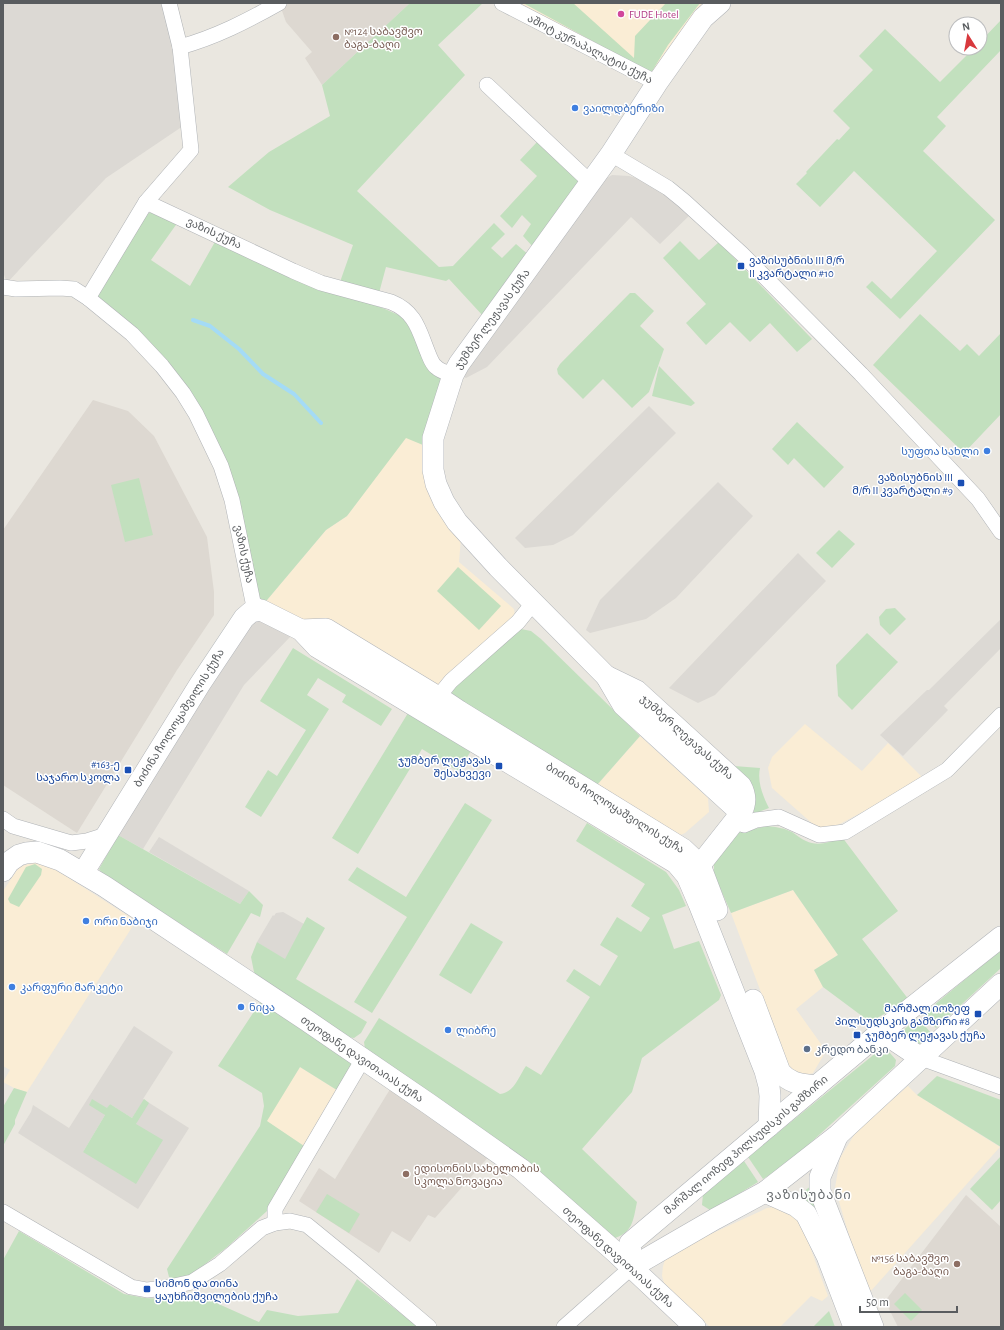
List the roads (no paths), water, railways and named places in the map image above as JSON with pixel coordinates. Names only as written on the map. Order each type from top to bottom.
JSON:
[{"type":"street","points":[[88,298],[146,202],[191,150],[180,47],[169,3]]},
{"type":"street","points":[[180,47],[198,42],[235,27],[279,3]]},
{"type":"street","name":"აშოტ კურაპალატის ქუჩა","points":[[502,3],[657,83]]},
{"type":"street","name":"ჯუმბერ ლეჟავას ქუჩა","points":[[720,3],[703,18],[657,83],[611,154],[459,364],[453,375],[433,438],[436,484],[444,502],[457,522],[498,567],[606,676],[623,706],[739,817]]},
{"type":"street","points":[[488,85],[590,182]]},
{"type":"street","points":[[611,154],[668,188],[742,254],[860,374],[973,493],[1001,532]]},
{"type":"street","name":"ვაზის ქუჩა","points":[[146,202],[321,283],[400,306],[409,313],[417,324],[436,368],[453,375]]},
{"type":"street","name":"ვაზის ქუჩა","points":[[3,287],[16,289],[74,289],[88,298],[132,334],[162,366],[183,393],[196,414],[221,466],[232,500],[254,602],[261,610]]},
{"type":"street","points":[[442,707],[451,681],[518,622],[534,602]]},
{"type":"street","name":"ბიძინა ჩოლოყაშვილის ქუჩა","points":[[83,873],[200,684],[244,618],[251,612],[261,610],[301,630],[326,629],[515,756],[586,799],[683,849],[694,871],[780,1072],[786,1079],[793,1082],[816,1086]]},
{"type":"street","points":[[694,871],[739,817],[744,825],[756,820],[779,816],[819,835],[845,832],[947,770],[1001,715]]},
{"type":"street","points":[[3,819],[13,826],[71,843],[87,841],[106,835]]},
{"type":"street","name":"თეოფანე დავითაიას ქუჩა","points":[[3,872],[9,862],[19,855],[37,852],[60,860],[83,873],[363,1059],[521,1169],[632,1267],[695,1327]]},
{"type":"street","name":"ბიძინა ჩოლოყაშვილის ქუჩა","points":[[694,871],[770,1086],[769,1126]]},
{"type":"street","name":"მარშალ იოზეფ პილსუდსკის გამზირი","points":[[632,1267],[630,1243],[877,1035],[1001,937]]},
{"type":"street","points":[[564,1327],[632,1267],[765,1192],[838,1135],[1001,984]]},
{"type":"street","points":[[877,1035],[894,1040],[921,1058],[1001,1087]]},
{"type":"street","points":[[275,1223],[275,1208],[363,1059]]},
{"type":"street","points":[[838,1135],[820,1177],[820,1191],[873,1327]]},
{"type":"street","points":[[707,1179],[694,1197],[697,1209],[703,1215],[715,1219]]},
{"type":"street","points":[[765,1192],[796,1206],[806,1214],[827,1256],[854,1327]]},
{"type":"street","points":[[3,1212],[131,1287],[148,1290],[192,1282],[220,1264],[262,1228],[275,1223],[290,1221],[307,1225],[356,1264],[429,1327]]},
{"type":"waterway","points":[[193,320],[210,326],[239,349],[263,374],[294,394],[321,423]]},
{"type":"place","name":"FUDE Hotel","points":[[621,14]]},
{"type":"place","name":"№124 საბავშვო ბაგა-ბაღი","points":[[336,37]]},
{"type":"place","name":"ვაილდბერიზი","points":[[575,108]]},
{"type":"place","name":"ვაზისუბნის III მ/რ II კვარტალი #10","points":[[741,266]]},
{"type":"place","name":"სუფთა სახლი","points":[[987,451]]},
{"type":"place","name":"ვაზისუბნის III მ/რ II კვარტალი #9","points":[[961,483]]},
{"type":"place","name":"ჯუმბერ ლეჟავას შესახვევი","points":[[499,766]]},
{"type":"place","name":"#163-ე საჯარო სკოლა","points":[[128,770]]},
{"type":"place","name":"ორი ნაბიჯი","points":[[86,921]]},
{"type":"place","name":"კარფური მარკეტი","points":[[12,987]]},
{"type":"place","name":"ნიცა","points":[[241,1007]]},
{"type":"place","name":"მარშალ იოზეფ პილსუდსკის გამზირი #8","points":[[978,1014]]},
{"type":"place","name":"ლიბრე","points":[[448,1030]]},
{"type":"place","name":"ჯუმბერ ლეჟავას ქუჩა","points":[[857,1035]]},
{"type":"place","name":"კრედო ბანკი","points":[[807,1049]]},
{"type":"place","name":"ედისონის სახელობის სკოლა ნოვაცია","points":[[406,1174]]},
{"type":"place","name":"№156 საბავშვო ბაგა-ბაღი","points":[[957,1264]]},
{"type":"place","name":"სიმონ და თინა ყაუხჩიშვილების ქუჩა","points":[[147,1289]]},
{"type":"district","name":"ვაზისუბანი","points":[[809,1195]]}]
